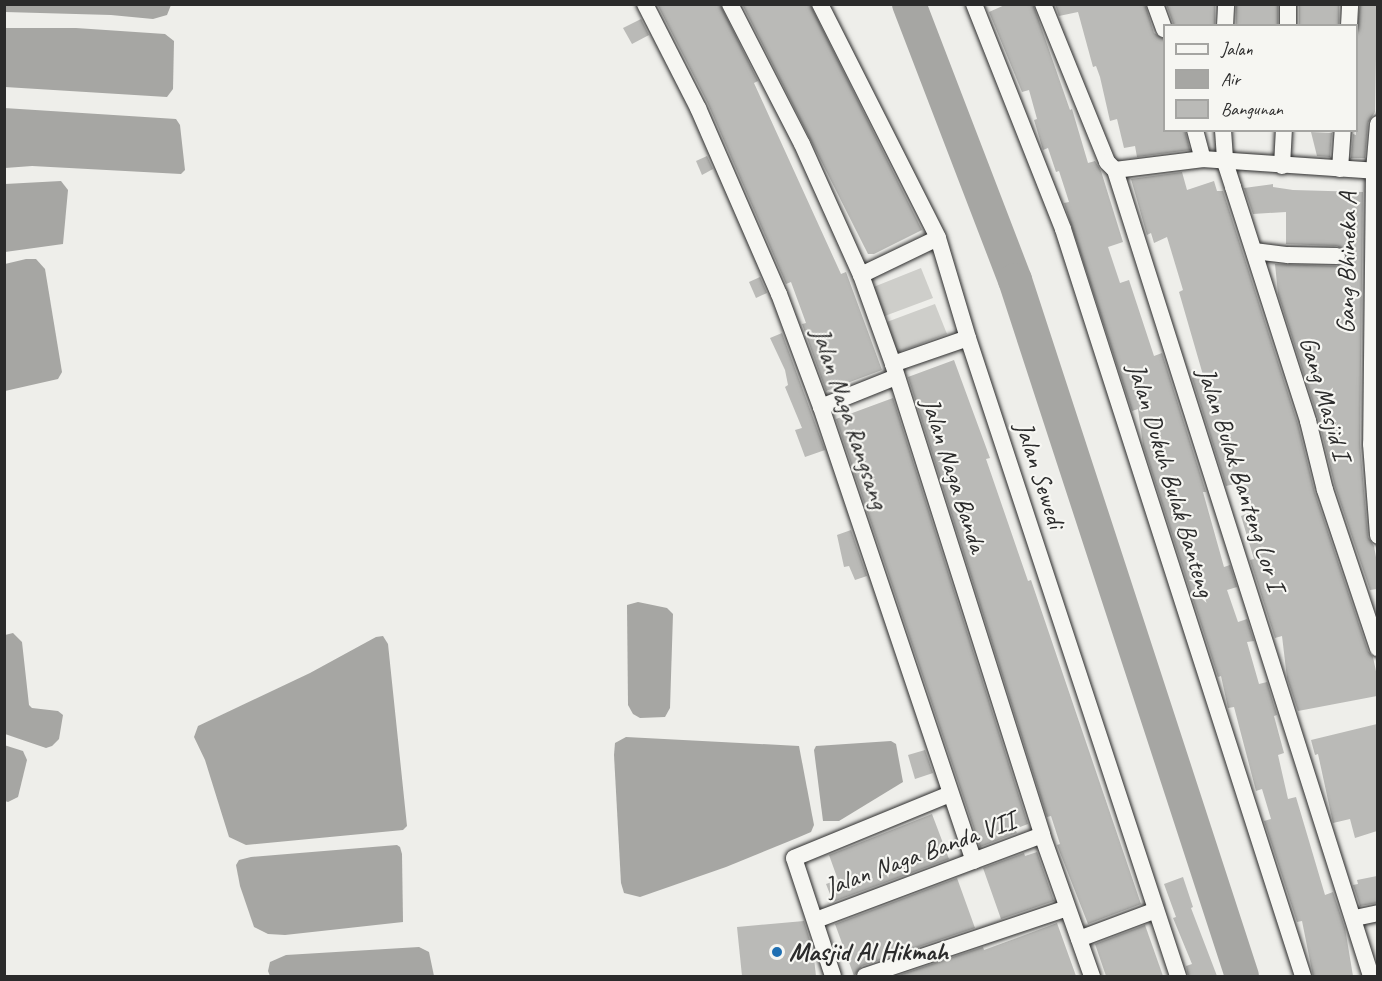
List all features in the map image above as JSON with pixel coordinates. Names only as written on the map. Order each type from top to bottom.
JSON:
[{"type":"street","name":"Jalan Naga Rangsang","points":[[645,4],[703,118],[779,294],[821,407],[974,861]]},
{"type":"street","name":"Jalan Naga Banda","points":[[730,4],[802,144],[861,275],[895,371],[1042,835],[1092,976]]},
{"type":"street","name":"Jalan Sewedi","points":[[820,4],[938,238],[968,338],[1178,976]]},
{"type":"street","name":"Jalan Dukuh Bulak Banteng","points":[[974,4],[1063,229],[1303,976]]},
{"type":"street","name":"Jalan Bulak Banteng Lor I","points":[[1043,4],[1107,162],[1115,170],[1292,729],[1355,918],[1371,976]]},
{"type":"street","points":[[1155,4],[1163,26]]},
{"type":"street","points":[[1225,24],[1226,4]]},
{"type":"street","points":[[1288,4],[1288,24]]},
{"type":"street","points":[[1349,24],[1350,4]]},
{"type":"street","name":"Gang Bhineka A","points":[[1377,124],[1371,444],[1377,536]]},
{"type":"street","points":[[1196,132],[1203,159]]},
{"type":"street","name":"Gang Masjid I","points":[[1223,132],[1225,162],[1308,421],[1325,490],[1377,648]]},
{"type":"street","points":[[1282,166],[1284,132]]},
{"type":"street","points":[[1340,169],[1343,132]]},
{"type":"street","points":[[1115,170],[1203,159],[1376,171]]},
{"type":"street","points":[[861,275],[938,238]]},
{"type":"street","points":[[1254,251],[1288,255],[1337,256]]},
{"type":"street","points":[[821,407],[968,338]]},
{"type":"street","points":[[833,976],[794,858],[950,794]]},
{"type":"street","name":"Jalan Naga Banda VII","points":[[816,920],[1042,835]]},
{"type":"street","points":[[865,976],[1067,908]]},
{"type":"street","points":[[1079,939],[1156,910]]},
{"type":"street","points":[[1355,918],[1377,913]]},
{"type":"shaded area","points":[[921,268],[933,298],[882,317],[871,288]]},
{"type":"shaded area","points":[[935,304],[947,334],[896,353],[884,323]]},
{"type":"water","points":[[5,4],[171,5],[167,15],[153,19],[111,15],[5,12]]},
{"type":"water","points":[[5,28],[76,28],[165,34],[174,41],[173,89],[167,97],[5,87]]},
{"type":"water","points":[[4,108],[176,119],[180,125],[185,170],[181,174],[32,166],[5,168]]},
{"type":"water","points":[[61,181],[68,190],[63,244],[5,252],[5,184]]},
{"type":"water","points":[[36,259],[45,269],[62,372],[58,379],[5,391],[5,264]]},
{"type":"water","points":[[638,602],[667,608],[673,614],[670,708],[665,717],[640,718],[633,714],[628,705],[627,605]]},
{"type":"water","points":[[13,633],[22,642],[29,705],[32,708],[58,711],[63,715],[59,739],[46,748],[5,734],[5,635]]},
{"type":"water","points":[[383,636],[388,644],[407,826],[403,830],[246,845],[229,837],[205,760],[194,737],[198,726],[310,673],[376,637]]},
{"type":"water","points":[[626,737],[799,746],[814,825],[811,832],[726,867],[640,897],[624,893],[621,883],[614,755],[615,743]]},
{"type":"water","points":[[891,741],[896,744],[903,782],[839,821],[823,821],[814,750],[816,746]]},
{"type":"water","points":[[4,745],[23,751],[27,760],[18,797],[8,802],[5,801]]},
{"type":"water","points":[[397,845],[402,854],[403,922],[285,935],[268,934],[254,927],[240,886],[236,865],[239,860],[251,857]]},
{"type":"water","points":[[419,947],[429,952],[434,976],[270,976],[268,971],[270,962],[286,955]]},
{"type":"building","points":[[657,4],[720,4],[758,81],[754,83],[841,274],[846,272],[882,370],[826,391],[802,324],[806,323],[791,282],[786,284],[708,104]]},
{"type":"building","points":[[742,4],[810,4],[922,230],[874,254],[868,254]]},
{"type":"building","points":[[1007,4],[1033,4],[1070,110],[1072,109],[1088,163],[1095,161],[1101,171],[1123,242],[1108,247],[1120,283],[1129,280],[1154,356],[1162,353],[1206,492],[1203,492],[1224,567],[1230,565],[1237,587],[1227,590],[1238,622],[1247,619],[1254,641],[1247,642],[1259,684],[1267,682],[1277,715],[1274,716],[1284,753],[1278,755],[1288,799],[1296,797],[1325,895],[1333,892],[1345,928],[1353,976],[1313,976],[1302,921],[1297,922],[1264,821],[1271,819],[1262,789],[1256,791],[1234,707],[1228,708],[1221,676],[1218,677],[1143,445],[1138,409],[1132,411],[1064,203],[1069,202],[1059,171],[1056,172],[1048,148],[1043,150],[1034,120],[1037,119],[1029,90],[1022,92],[989,12]]},
{"type":"building","points":[[1055,4],[1145,4],[1154,33],[1163,38],[1163,132],[1186,132],[1190,150],[1137,157],[1135,146],[1124,148],[1117,119],[1110,121],[1100,77],[1096,66],[1093,67],[1078,12],[1059,16]]},
{"type":"building","points":[[1166,4],[1215,4],[1215,24],[1173,24]]},
{"type":"building","points":[[1236,4],[1278,4],[1278,24],[1236,24]]},
{"type":"building","points":[[1299,4],[1339,4],[1339,24],[1299,24]]},
{"type":"building","points":[[1360,4],[1377,4],[1375,112],[1368,123],[1365,158],[1351,158],[1353,134],[1356,135],[1358,132],[1357,24]]},
{"type":"building","points":[[641,19],[649,35],[632,44],[623,28]]},
{"type":"building","points":[[1311,132],[1332,133],[1330,157],[1317,156]]},
{"type":"building","points":[[707,156],[713,169],[702,175],[696,161]]},
{"type":"building","points":[[1182,172],[1187,190],[1214,181],[1217,191],[1223,191],[1298,424],[1315,493],[1368,651],[1373,657],[1377,676],[1377,696],[1298,711],[1287,678],[1282,636],[1275,638],[1250,560],[1254,559],[1241,516],[1251,512],[1243,482],[1226,486],[1192,378],[1203,375],[1179,292],[1183,290],[1167,237],[1154,243],[1151,233],[1147,235],[1131,179]]},
{"type":"building","points":[[1273,184],[1273,187],[1293,190],[1363,192],[1360,444],[1368,537],[1374,546],[1377,563],[1377,589],[1370,590],[1335,487],[1318,418],[1278,294],[1275,264],[1337,266],[1346,262],[1346,251],[1337,246],[1286,244],[1286,212],[1253,214],[1244,188]]},
{"type":"building","points":[[760,277],[767,293],[756,298],[749,282]]},
{"type":"building","points":[[782,333],[825,450],[805,457],[795,430],[802,428],[785,387],[788,385],[785,370],[770,338]]},
{"type":"building","points":[[954,360],[990,458],[986,459],[1028,581],[1031,580],[1141,904],[1088,924],[1057,845],[1060,844],[1051,816],[1047,817],[908,377]]},
{"type":"building","points":[[893,398],[1028,824],[1015,829],[1017,833],[980,847],[836,419]]},
{"type":"building","points":[[851,530],[867,576],[855,580],[849,566],[844,567],[837,535]]},
{"type":"building","points":[[1377,724],[1377,831],[1355,838],[1350,819],[1333,823],[1318,754],[1315,755],[1311,740]]},
{"type":"building","points":[[925,750],[933,773],[915,779],[908,755]]},
{"type":"building","points":[[932,814],[949,859],[833,902],[826,884],[838,880],[829,855]]},
{"type":"building","points":[[1037,852],[1054,901],[1001,919],[983,868],[1024,853],[1025,856]]},
{"type":"building","points":[[1377,876],[1377,903],[1360,906],[1353,885],[1358,884],[1357,880]]},
{"type":"building","points":[[1183,877],[1193,907],[1191,908],[1217,976],[1188,976],[1186,966],[1192,964],[1173,918],[1176,917],[1164,884]]},
{"type":"building","points":[[957,878],[975,928],[862,966],[854,976],[835,924]]},
{"type":"building","name":"Masjid Al Hikmah","points":[[804,921],[813,950],[816,976],[742,976],[737,927]]},
{"type":"building","points":[[1057,923],[1076,976],[896,976],[983,947],[984,950]]},
{"type":"building","points":[[1145,925],[1163,976],[1106,976],[1095,944]]},
{"type":"waterway","points":[[909,4],[1015,280],[1242,976]]},
{"type":"place","name":"Masjid Al Hikmah","points":[[777,952]]}]
